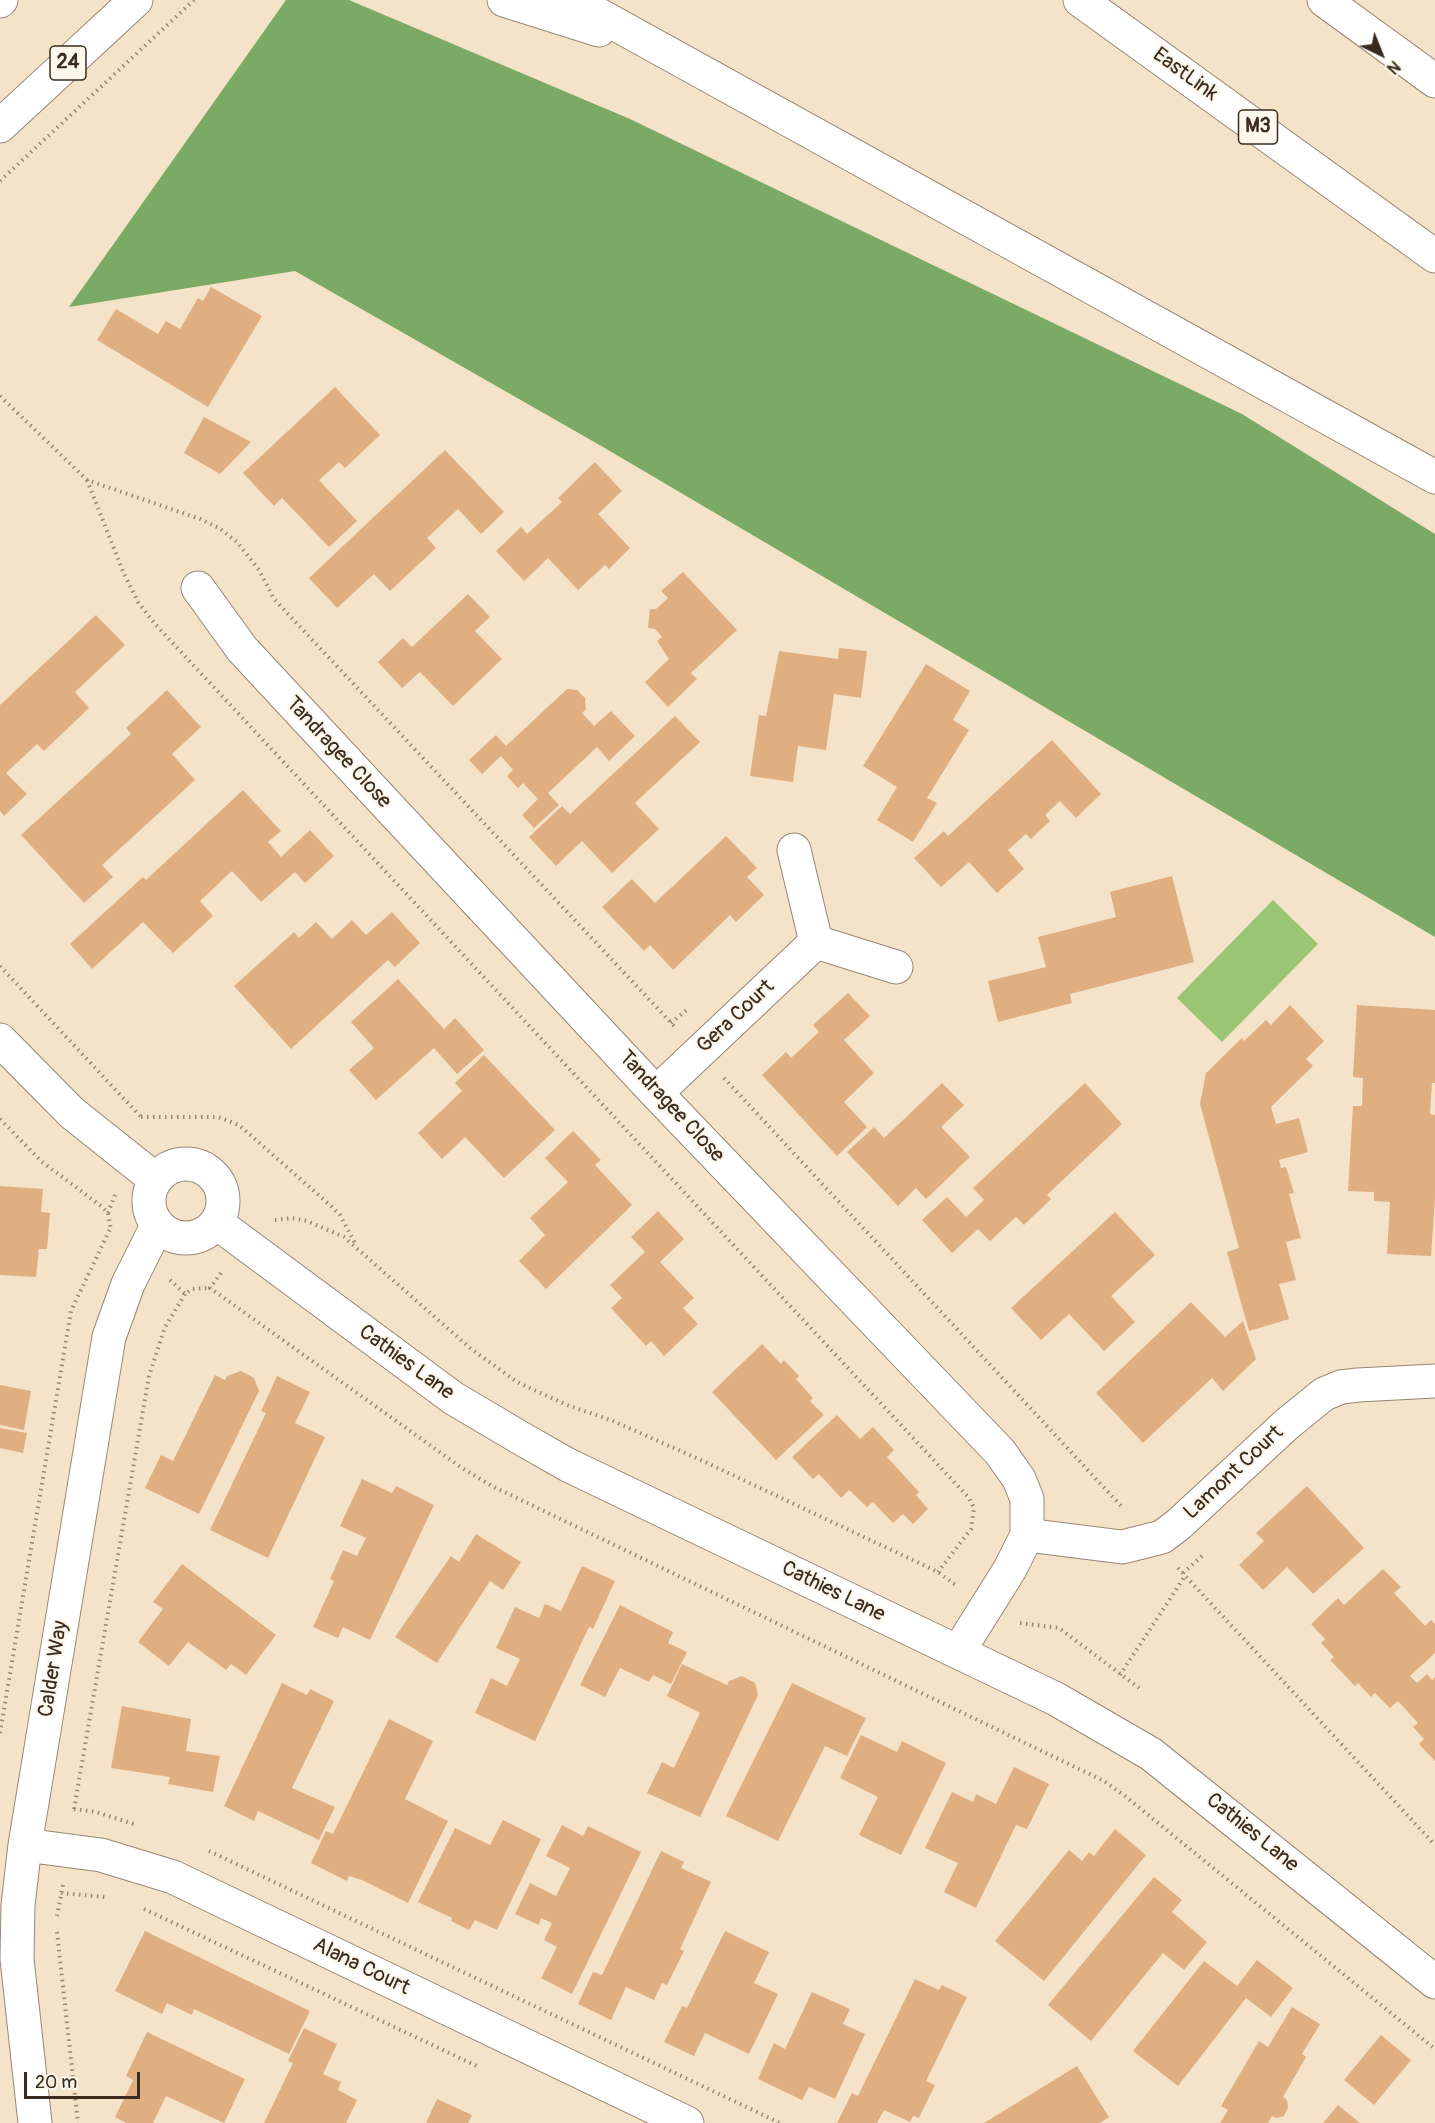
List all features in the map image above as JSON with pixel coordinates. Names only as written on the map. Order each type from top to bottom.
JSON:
[{"type":"main road","name":"24","points":[[0,126],[136,0]]},
{"type":"main road","points":[[504,0],[664,50]]},
{"type":"main road","points":[[572,0],[1435,477]]},
{"type":"main road","name":"EastLink","points":[[1080,0],[1435,256]]},
{"type":"main road","points":[[1324,0],[1435,81]]},
{"type":"main road","name":"Tandragee Close","points":[[198,588],[242,649],[656,1092],[1000,1452],[1019,1479],[1027,1499],[1027,1535],[1010,1569],[958,1652]]},
{"type":"main road","points":[[794,850],[816,942],[896,967]]},
{"type":"main road","name":"Gera Court","points":[[656,1092],[816,942]]},
{"type":"main road","points":[[0,1040],[72,1113],[155,1179]]},
{"type":"main road","points":[[189,1163],[202,1167],[212,1175],[222,1192],[222,1211],[217,1223],[199,1237],[188,1238],[176,1238],[158,1226],[148,1203],[149,1191],[155,1179],[176,1165],[189,1163]]},
{"type":"main road","name":"Cathies Lane","points":[[217,1223],[453,1398],[524,1440],[568,1465],[1056,1699],[1151,1754],[1435,1982]]},
{"type":"main road","name":"Calder Way","points":[[35,2123],[16,1959],[18,1905],[25,1845],[109,1337],[128,1284],[158,1226]]},
{"type":"main road","name":"Lamont Court","points":[[1027,1535],[1122,1547],[1162,1537],[1287,1424],[1324,1394],[1358,1385],[1435,1381]]},
{"type":"main road","name":"Alana Court","points":[[25,1845],[101,1855],[173,1877],[687,2123]]},
{"type":"path","points":[[0,181],[195,0]]},
{"type":"path","points":[[0,396],[87,480],[124,574],[138,602],[155,624],[969,1498],[974,1508],[971,1529],[938,1572]]},
{"type":"path","points":[[87,480],[200,519],[219,528],[237,542],[259,570],[274,599],[679,1031]]},
{"type":"path","points":[[0,966],[138,1112],[141,1120],[218,1117],[239,1125],[335,1210],[356,1246]]},
{"type":"path","points":[[718,1073],[1124,1510]]},
{"type":"path","points":[[0,1119],[41,1161],[108,1213]]},
{"type":"path","points":[[0,1733],[71,1311],[110,1229],[108,1213],[115,1195]]},
{"type":"path","points":[[271,1221],[292,1218],[307,1221],[332,1231],[356,1246],[470,1348],[517,1382],[559,1402],[613,1421],[703,1461],[938,1572],[964,1592]]},
{"type":"path","points":[[110,1229],[119,1237]]},
{"type":"path","points":[[210,1288],[224,1269]]},
{"type":"path","points":[[169,1280],[185,1294]]},
{"type":"path","points":[[73,1816],[149,1376],[165,1327],[185,1294],[192,1289],[210,1288],[462,1468],[492,1486],[1104,1782],[1125,1796],[1435,2049]]},
{"type":"path","points":[[1175,1565],[1435,1845]]},
{"type":"path","points":[[1120,1675],[1185,1576]]},
{"type":"path","points":[[1015,1623],[1059,1628],[1139,1688]]},
{"type":"path","points":[[56,1920],[63,1883]]},
{"type":"path","points":[[61,1893],[111,1899]]},
{"type":"path","points":[[142,1908],[488,2072]]},
{"type":"path","points":[[57,1928],[78,2123]]},
{"type":"green space","points":[[286,0],[349,0],[630,119],[1242,414],[1435,534],[1435,937],[603,447],[295,271],[69,307]]},
{"type":"green space","points":[[1273,900],[1318,944],[1222,1042],[1177,998]]},
{"type":"building","points":[[211,287],[262,316],[208,407],[97,340],[116,309],[158,334],[166,321],[180,329],[198,298],[203,301]]},
{"type":"building","points":[[335,387],[380,435],[345,468],[339,462],[319,480],[357,521],[329,547],[282,498],[274,506],[243,473]]},
{"type":"building","points":[[204,417],[251,442],[220,474],[184,453]]},
{"type":"building","points":[[445,450],[504,512],[481,534],[458,509],[427,538],[436,548],[390,591],[374,574],[337,608],[309,578]]},
{"type":"building","points":[[595,462],[622,491],[598,514],[630,548],[609,569],[605,565],[578,590],[548,558],[524,581],[496,551],[521,527],[527,534],[562,502],[558,498]]},
{"type":"building","points":[[683,572],[737,630],[691,673],[697,679],[668,707],[645,682],[669,659],[657,641],[662,637],[655,629],[648,628],[650,609],[656,609],[668,598],[661,591]]},
{"type":"building","points":[[468,594],[490,617],[475,631],[502,659],[453,706],[420,672],[402,688],[378,662],[403,638],[412,647]]},
{"type":"building","points":[[96,615],[125,645],[75,692],[89,708],[44,751],[37,744],[6,773],[27,794],[4,816],[0,811],[0,705]]},
{"type":"building","points":[[839,648],[867,651],[861,698],[834,694],[826,750],[798,746],[793,782],[750,776],[759,715],[766,716],[779,651],[838,659]]},
{"type":"building","points":[[926,664],[970,691],[953,720],[969,730],[927,798],[937,803],[913,842],[877,820],[897,787],[863,766]]},
{"type":"building","points":[[567,689],[577,690],[585,698],[586,709],[582,713],[594,726],[611,711],[635,736],[609,761],[597,747],[548,793],[559,805],[534,828],[522,815],[538,799],[523,783],[518,788],[507,776],[513,770],[501,756],[482,774],[469,760],[496,735],[506,746]]},
{"type":"building","points":[[167,690],[201,727],[172,754],[195,780],[102,865],[113,877],[84,903],[21,835],[131,734],[126,728]]},
{"type":"building","points":[[675,716],[700,742],[635,803],[659,829],[612,873],[582,841],[556,866],[529,837],[562,806],[570,814]]},
{"type":"building","points":[[1052,740],[1101,794],[1076,818],[1060,801],[1045,815],[1050,821],[1031,839],[1026,834],[1008,850],[1024,869],[997,893],[969,862],[941,887],[914,858],[944,831],[948,836]]},
{"type":"building","points":[[243,790],[281,831],[268,842],[281,857],[310,830],[334,856],[305,883],[295,872],[261,902],[232,871],[200,901],[213,916],[173,953],[143,922],[92,969],[70,944],[143,877],[146,880]]},
{"type":"building","points":[[726,836],[757,868],[747,877],[764,895],[736,922],[730,915],[673,970],[650,945],[644,951],[602,907],[632,879],[655,903]]},
{"type":"building","points":[[1172,876],[1194,962],[1070,994],[1072,1003],[998,1022],[988,981],[1046,967],[1038,937],[1116,917],[1110,892]]},
{"type":"building","points":[[392,912],[420,943],[395,967],[388,960],[291,1049],[234,986],[294,932],[299,938],[316,922],[332,939],[352,920],[366,935]]},
{"type":"building","points":[[398,979],[444,1029],[455,1018],[484,1050],[457,1074],[434,1048],[376,1100],[349,1070],[374,1048],[351,1022]]},
{"type":"building","points":[[848,993],[870,1016],[844,1040],[874,1073],[844,1102],[867,1127],[837,1156],[762,1075],[786,1052],[791,1058],[819,1032],[813,1025]]},
{"type":"building","points":[[1290,1005],[1324,1041],[1306,1059],[1313,1066],[1271,1107],[1276,1124],[1299,1118],[1308,1152],[1279,1160],[1281,1168],[1286,1167],[1294,1193],[1289,1194],[1301,1238],[1286,1242],[1296,1280],[1279,1284],[1289,1319],[1249,1331],[1227,1252],[1239,1248],[1200,1104],[1206,1073],[1242,1038],[1244,1041],[1266,1020],[1271,1025]]},
{"type":"building","points":[[1357,1005],[1435,1010],[1435,1083],[1432,1083],[1430,1114],[1435,1115],[1435,1199],[1431,1256],[1387,1254],[1390,1202],[1374,1201],[1374,1192],[1348,1191],[1353,1106],[1362,1106],[1363,1078],[1353,1077]]},
{"type":"building","points":[[484,1055],[555,1130],[504,1178],[465,1137],[442,1159],[418,1133],[462,1091],[455,1083]]},
{"type":"building","points":[[942,1083],[964,1105],[941,1127],[970,1157],[926,1199],[916,1188],[898,1206],[847,1152],[874,1127],[884,1138]]},
{"type":"building","points":[[1085,1083],[1122,1124],[1047,1195],[1051,1199],[1024,1225],[1016,1217],[990,1241],[978,1229],[952,1253],[922,1220],[947,1197],[966,1217],[984,1200],[973,1188]]},
{"type":"building","points":[[573,1131],[601,1160],[595,1165],[632,1205],[546,1289],[519,1261],[545,1235],[530,1218],[568,1182],[545,1158]]},
{"type":"building","points":[[0,1186],[43,1189],[41,1212],[50,1213],[47,1249],[39,1249],[36,1277],[0,1275]]},
{"type":"building","points":[[658,1211],[684,1239],[660,1262],[694,1298],[683,1308],[698,1324],[664,1356],[651,1341],[646,1346],[611,1308],[622,1298],[610,1285],[645,1252],[631,1237]]},
{"type":"building","points":[[1115,1212],[1155,1255],[1111,1296],[1135,1322],[1104,1351],[1069,1314],[1041,1340],[1011,1308]]},
{"type":"building","points":[[1191,1302],[1225,1337],[1243,1321],[1256,1359],[1223,1391],[1212,1378],[1143,1443],[1096,1393]]},
{"type":"building","points":[[762,1344],[781,1364],[784,1360],[799,1376],[796,1379],[813,1398],[810,1401],[824,1415],[776,1460],[712,1392]]},
{"type":"building","points":[[241,1371],[254,1378],[259,1391],[199,1514],[145,1488],[161,1455],[173,1461],[215,1375],[225,1380],[227,1376]]},
{"type":"building","points":[[277,1376],[310,1392],[295,1423],[325,1437],[268,1558],[210,1530],[266,1413],[261,1411]]},
{"type":"building","points":[[0,1385],[31,1391],[24,1430],[0,1425]]},
{"type":"building","points":[[837,1415],[860,1439],[873,1427],[894,1450],[887,1457],[919,1492],[916,1495],[928,1509],[913,1524],[903,1514],[893,1523],[873,1502],[867,1507],[849,1490],[841,1498],[819,1474],[813,1479],[792,1457]]},
{"type":"building","points":[[0,1428],[27,1433],[23,1453],[0,1448]]},
{"type":"building","points":[[362,1479],[392,1493],[396,1486],[434,1505],[370,1640],[343,1627],[338,1638],[313,1627],[334,1581],[330,1579],[343,1550],[357,1556],[366,1538],[340,1526]]},
{"type":"building","points":[[1307,1486],[1364,1548],[1313,1594],[1287,1567],[1263,1590],[1239,1565],[1264,1541],[1256,1533]]},
{"type":"building","points":[[476,1534],[521,1562],[503,1590],[490,1581],[437,1663],[395,1637],[451,1556],[459,1562]]},
{"type":"building","points":[[182,1564],[276,1635],[246,1675],[231,1664],[226,1670],[188,1642],[169,1666],[138,1642],[163,1609],[153,1602]]},
{"type":"building","points":[[582,1566],[615,1581],[593,1629],[589,1627],[535,1741],[475,1713],[491,1678],[507,1686],[520,1659],[496,1648],[515,1607],[539,1618],[545,1604],[561,1611]]},
{"type":"building","points":[[1383,1569],[1401,1587],[1394,1593],[1425,1626],[1431,1620],[1435,1624],[1435,1653],[1410,1676],[1417,1683],[1427,1674],[1432,1680],[1435,1677],[1435,1761],[1419,1744],[1424,1739],[1413,1727],[1418,1723],[1398,1701],[1390,1708],[1375,1693],[1371,1697],[1358,1683],[1355,1686],[1330,1660],[1334,1657],[1321,1643],[1325,1639],[1311,1624],[1338,1598],[1344,1605]]},
{"type":"building","points":[[620,1605],[673,1632],[668,1643],[687,1652],[671,1684],[653,1675],[649,1682],[620,1668],[605,1697],[580,1685]]},
{"type":"building","points":[[682,1664],[727,1685],[729,1681],[742,1676],[755,1683],[758,1695],[700,1817],[647,1793],[662,1762],[674,1768],[700,1713],[667,1696]]},
{"type":"building","points":[[282,1683],[307,1695],[310,1689],[334,1701],[292,1788],[335,1807],[319,1840],[258,1811],[254,1821],[224,1806]]},
{"type":"building","points":[[792,1683],[866,1718],[847,1756],[825,1746],[778,1841],[726,1816]]},
{"type":"building","points":[[122,1706],[191,1719],[186,1751],[220,1756],[213,1792],[168,1784],[170,1777],[111,1768]]},
{"type":"building","points":[[389,1719],[433,1741],[405,1799],[448,1821],[408,1903],[362,1880],[349,1876],[347,1881],[311,1863],[326,1831],[333,1834]]},
{"type":"building","points":[[861,1735],[897,1752],[902,1741],[946,1763],[901,1855],[859,1835],[878,1797],[840,1778]]},
{"type":"building","points":[[1014,1767],[1049,1784],[1027,1829],[1016,1825],[976,1908],[944,1892],[958,1863],[925,1848],[952,1792],[973,1802],[976,1794],[996,1804]]},
{"type":"building","points":[[503,1820],[541,1839],[497,1930],[475,1920],[469,1930],[451,1921],[452,1918],[418,1902],[455,1828],[490,1845]]},
{"type":"building","points":[[562,1825],[583,1836],[588,1826],[641,1852],[572,1994],[541,1978],[557,1947],[544,1940],[552,1923],[541,1918],[539,1925],[515,1914],[530,1883],[556,1896],[570,1868],[546,1856]]},
{"type":"building","points":[[1115,1829],[1146,1855],[1044,1981],[995,1941],[1069,1850],[1082,1861],[1089,1852],[1094,1856]]},
{"type":"building","points":[[661,1851],[684,1862],[681,1868],[711,1882],[680,1949],[684,1951],[667,1985],[662,1983],[654,2000],[626,1987],[611,2020],[578,2004],[593,1972],[602,1975]]},
{"type":"building","points":[[1154,1877],[1182,1900],[1172,1912],[1207,1942],[1184,1970],[1163,1953],[1091,2041],[1048,2005]]},
{"type":"building","points":[[145,1931],[310,2011],[289,2054],[194,2009],[192,2015],[167,2003],[162,2014],[115,1991]]},
{"type":"building","points":[[725,1931],[769,1952],[754,1983],[778,1994],[749,2054],[705,2033],[694,2056],[664,2042],[682,2006],[687,2008]]},
{"type":"building","points":[[1257,1960],[1293,1988],[1271,2017],[1246,1998],[1178,2086],[1133,2051],[1204,1961],[1237,1986]]},
{"type":"building","points":[[915,1979],[939,1990],[942,1985],[967,1997],[926,2081],[935,2085],[919,2118],[913,2116],[910,2122],[884,2110],[877,2123],[837,2123],[852,2093],[858,2096]]},
{"type":"building","points":[[812,1992],[850,2009],[843,2024],[865,2034],[835,2099],[809,2087],[802,2100],[758,2079],[774,2043],[785,2049]]},
{"type":"building","points":[[1292,2007],[1320,2024],[1302,2054],[1306,2057],[1283,2097],[1287,2100],[1288,2107],[1284,2116],[1276,2118],[1272,2116],[1268,2123],[1220,2123],[1228,2110],[1221,2106],[1259,2041],[1268,2047]]},
{"type":"building","points":[[304,2028],[337,2044],[323,2074],[341,2082],[338,2090],[357,2100],[346,2123],[264,2123],[293,2063],[288,2061]]},
{"type":"building","points":[[147,2032],[245,2079],[224,2123],[166,2096],[153,2123],[126,2123],[115,2117],[133,2080],[126,2076]]},
{"type":"building","points":[[1381,2035],[1411,2060],[1374,2105],[1344,2080]]},
{"type":"building","points":[[1077,2066],[1109,2117],[1100,2123],[984,2123]]},
{"type":"building","points":[[437,2099],[472,2115],[468,2123],[426,2123]]},
{"type":"building","points":[[1338,2105],[1360,2123],[1323,2123]]}]
